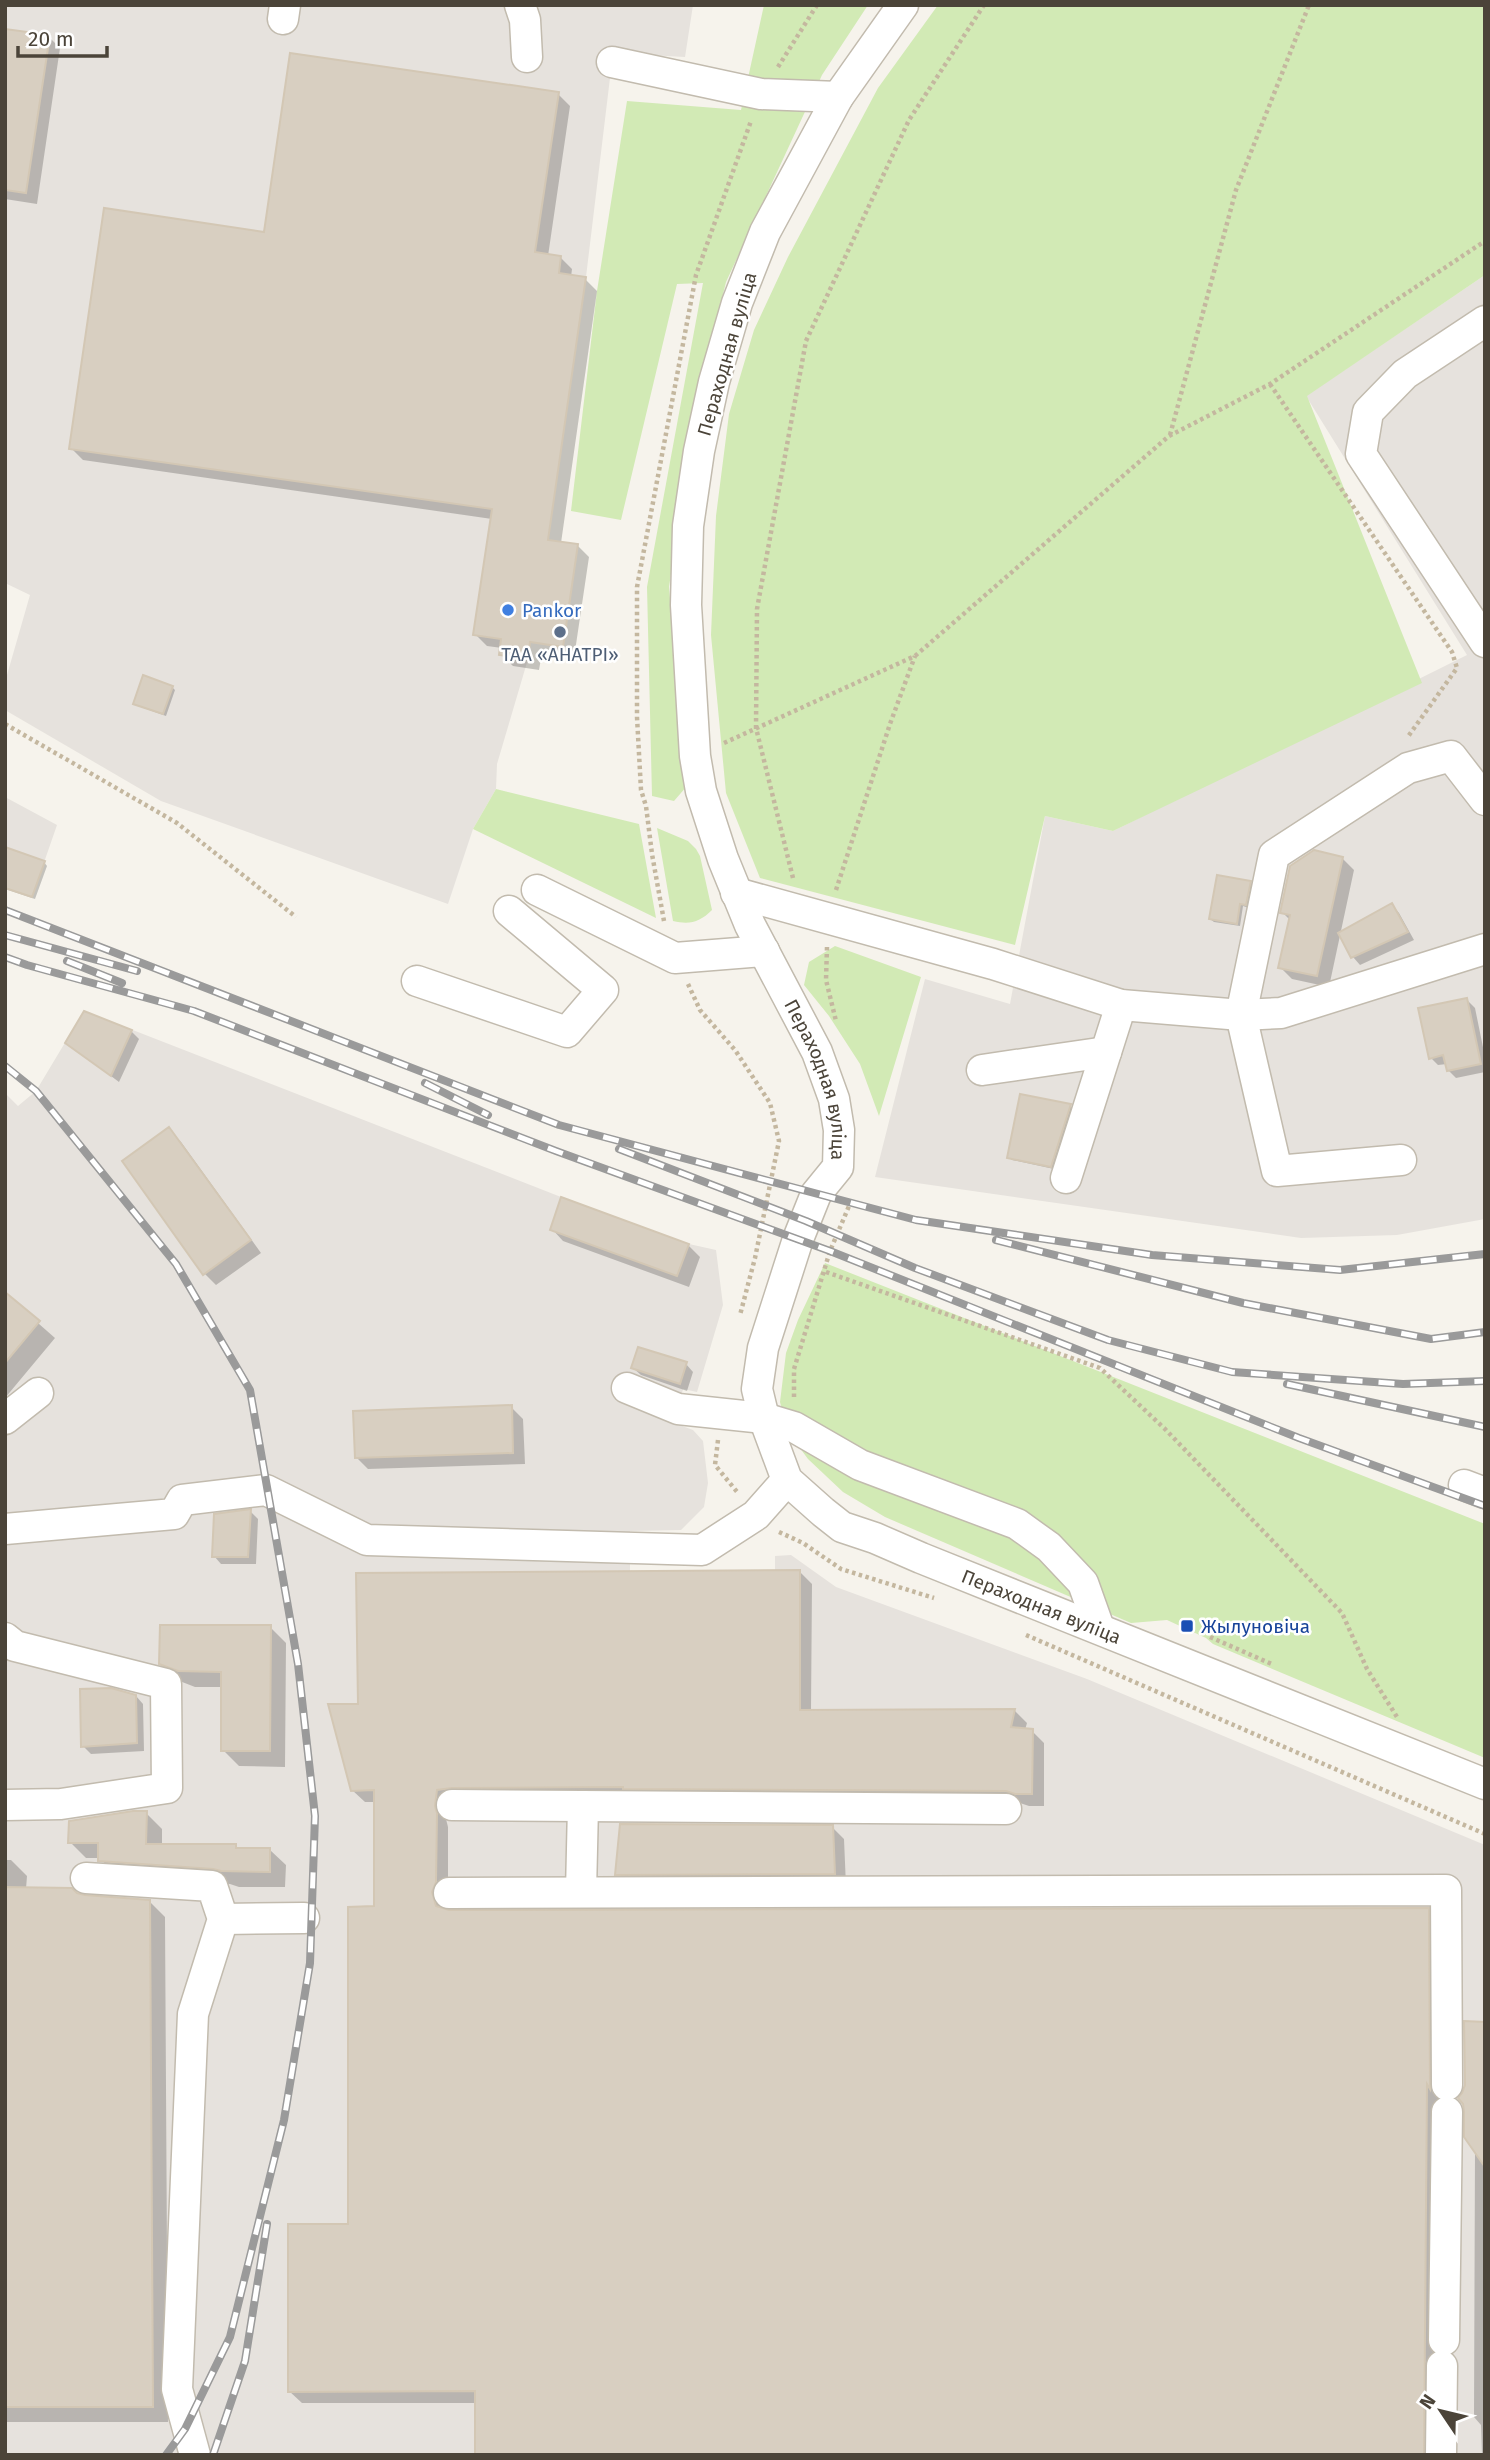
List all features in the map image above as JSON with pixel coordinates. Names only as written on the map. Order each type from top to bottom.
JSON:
[{"type":"street","points":[[520,5],[525,20],[527,57]]},
{"type":"street","name":"Пераходная вуліца","points":[[903,5],[838,97],[761,244],[733,317],[714,382],[699,451],[688,526],[685,606],[695,756],[701,791],[736,894],[817,1052],[834,1099],[839,1130],[838,1167],[816,1194],[798,1239],[763,1348],[757,1389],[764,1418],[787,1480],[842,1527],[1485,1784]]},
{"type":"street","points":[[612,62],[761,94],[838,97]]},
{"type":"street","points":[[1485,321],[1405,373],[1368,412],[1361,454],[1485,642]]},
{"type":"street","points":[[1401,1160],[1277,1171],[1241,1015],[1274,855],[1408,768],[1451,757],[1485,800]]},
{"type":"street","points":[[537,890],[675,958],[764,951]]},
{"type":"street","points":[[736,894],[993,964],[1121,1005],[1241,1015],[1281,1013],[1485,949]]},
{"type":"street","points":[[417,981],[567,1032],[603,990],[509,911]]},
{"type":"street","points":[[1066,1178],[1121,1005]]},
{"type":"street","points":[[982,1070],[1106,1052]]},
{"type":"street","points":[[627,1388],[678,1409],[764,1418],[794,1427],[860,1465],[1017,1524],[1049,1547],[1083,1583],[1099,1628]]},
{"type":"street","points":[[5,1419],[38,1393]]},
{"type":"street","points":[[5,1529],[174,1514],[182,1500],[266,1490],[367,1540],[702,1550],[756,1515],[787,1480]]},
{"type":"street","points":[[5,1638],[15,1646],[166,1684],[167,1788],[61,1804],[5,1805]]},
{"type":"street","points":[[452,1805],[1006,1809]]},
{"type":"street","points":[[581,1892],[583,1806]]},
{"type":"street","points":[[86,1878],[212,1886],[223,1919],[193,2014],[177,2389],[195,2455]]},
{"type":"street","points":[[449,1894],[1447,1890],[1447,2098],[1441,2455]]},
{"type":"street","points":[[223,1919],[304,1918]]},
{"type":"path","points":[[801,911],[756,728],[757,610],[806,341],[909,120],[984,5]]},
{"type":"path","points":[[1169,436],[1236,190],[1309,5]]},
{"type":"path","points":[[695,756],[915,656],[1169,436],[1270,384],[1485,241]]},
{"type":"path","points":[[1270,384],[1452,652],[1457,668],[1404,742]]},
{"type":"path","points":[[5,724],[177,823],[296,917]]},
{"type":"path","points":[[826,1272],[1100,1368],[1165,1429],[1342,1613],[1367,1669],[1398,1718]]},
{"type":"shaded area","points":[[5,5],[693,5],[685,57],[613,53],[586,277],[528,659],[497,764],[496,789],[473,829],[448,904],[161,801],[5,710],[5,682],[30,595],[5,583]]},
{"type":"shaded area","points":[[1485,275],[1485,1219],[1397,1235],[1301,1238],[875,1177],[925,979],[1010,1004],[1045,816],[1113,831],[1467,655],[1306,396]]},
{"type":"shaded area","points":[[5,797],[57,825],[32,897],[5,888]]},
{"type":"shaded area","points":[[84,1011],[561,1197],[689,1244],[716,1250],[723,1305],[697,1392],[683,1389],[674,1423],[693,1430],[703,1441],[708,1483],[704,1507],[681,1530],[630,1531],[630,1571],[775,1571],[775,1556],[791,1555],[836,1587],[1087,1679],[1485,1845],[1485,2455],[5,2455],[5,1093],[18,1106],[36,1091]]},
{"type":"green space","points":[[764,5],[868,5],[822,75],[726,282],[698,397],[669,587],[687,786],[674,801],[652,796],[647,587],[703,283],[677,284],[621,520],[571,511],[597,291],[627,101],[741,110]]},
{"type":"green space","points":[[938,5],[1485,5],[1485,275],[1307,396],[1422,683],[1113,831],[1045,816],[1015,945],[760,878],[726,793],[711,635],[716,516],[729,414],[754,330],[788,257],[878,88]]},
{"type":"green space","points":[[496,789],[639,824],[656,918],[473,829]]},
{"type":"green space","points":[[657,828],[688,841],[700,856],[712,910],[699,920],[685,923],[673,921]]},
{"type":"green space","points":[[835,946],[921,977],[879,1116],[860,1064],[829,1016],[804,985],[809,962]]},
{"type":"green space","points":[[825,1263],[1485,1524],[1485,1758],[1213,1644],[1167,1620],[1131,1623],[885,1517],[843,1492],[808,1459],[788,1432],[780,1402],[786,1353],[798,1320]]},
{"type":"building","points":[[5,29],[50,35],[26,193],[5,190]]},
{"type":"building","points":[[290,53],[559,92],[535,252],[561,256],[559,273],[586,277],[548,540],[578,544],[563,647],[530,642],[528,659],[499,655],[501,639],[473,635],[492,509],[69,449],[104,208],[264,232]]},
{"type":"building","points":[[143,675],[173,686],[163,714],[133,704]]},
{"type":"building","points":[[5,847],[45,861],[32,897],[5,888]]},
{"type":"building","points":[[1314,850],[1343,857],[1317,976],[1278,968],[1290,915],[1280,913],[1290,866]]},
{"type":"building","points":[[1217,875],[1251,881],[1246,905],[1240,904],[1237,924],[1209,919]]},
{"type":"building","points":[[1392,903],[1408,932],[1351,958],[1338,933]]},
{"type":"building","points":[[1467,998],[1481,1064],[1447,1071],[1443,1055],[1429,1059],[1418,1008]]},
{"type":"building","points":[[84,1011],[132,1030],[111,1076],[65,1043]]},
{"type":"building","points":[[1020,1094],[1071,1104],[1051,1167],[1007,1158]]},
{"type":"building","points":[[169,1127],[251,1240],[203,1275],[122,1161]]},
{"type":"building","points":[[561,1197],[689,1244],[677,1276],[550,1230]]},
{"type":"building","points":[[5,1292],[40,1321],[5,1363]]},
{"type":"building","points":[[638,1347],[687,1362],[680,1384],[631,1368]]},
{"type":"building","points":[[512,1405],[513,1453],[355,1458],[353,1411]]},
{"type":"building","points":[[251,1509],[248,1557],[212,1557],[214,1514]]},
{"type":"building","points":[[800,1570],[800,1710],[1015,1709],[1011,1727],[1033,1729],[1032,1794],[1006,1791],[623,1787],[437,1790],[436,1882],[432,1892],[436,1906],[449,1910],[1429,1908],[1430,2089],[1427,2084],[1424,2455],[475,2455],[475,2391],[288,2392],[288,2224],[348,2224],[348,1907],[374,1906],[374,1790],[351,1791],[328,1704],[358,1704],[356,1573]]},
{"type":"building","points":[[160,1625],[271,1625],[270,1751],[221,1751],[221,1672],[178,1671],[159,1664]]},
{"type":"building","points":[[111,1688],[136,1695],[137,1743],[81,1747],[80,1689]]},
{"type":"building","points":[[147,1811],[146,1844],[236,1844],[236,1848],[270,1848],[270,1872],[221,1871],[98,1861],[98,1843],[68,1843],[69,1821]]},
{"type":"building","points":[[620,1824],[833,1825],[835,1874],[615,1875]]},
{"type":"building","points":[[5,1887],[72,1888],[85,1895],[150,1900],[153,2407],[5,2407]]},
{"type":"building","points":[[1464,2021],[1485,2022],[1485,2167],[1464,2137],[1463,2104],[1458,2098],[1465,2085]]},
{"type":"railway","points":[[5,910],[559,1125],[916,1220],[1152,1255],[1340,1270],[1485,1254]]},
{"type":"railway","points":[[5,935],[137,971]]},
{"type":"railway","points":[[5,957],[194,1011],[556,1151],[830,1251],[1299,1438],[1485,1506]]},
{"type":"railway","points":[[67,961],[122,983]]},
{"type":"railway","points":[[5,1066],[36,1091],[176,1264],[250,1390],[298,1664],[315,1816],[310,1963],[284,2120],[230,2337],[185,2429],[166,2455]]},
{"type":"railway","points":[[425,1083],[488,1115]]},
{"type":"railway","points":[[619,1149],[806,1221],[915,1268],[1108,1340],[1232,1372],[1403,1384],[1485,1381]]},
{"type":"railway","points":[[996,1240],[1243,1303],[1431,1339],[1485,1332]]},
{"type":"railway","points":[[1287,1384],[1485,1427]]},
{"type":"railway","points":[[213,2455],[245,2361],[267,2224]]},
{"type":"place","name":"Pankor","points":[[508,610]]},
{"type":"place","name":"ТАА «АНАТРI»","points":[[560,632]]},
{"type":"place","name":"Жылуновіча","points":[[1187,1626]]}]
